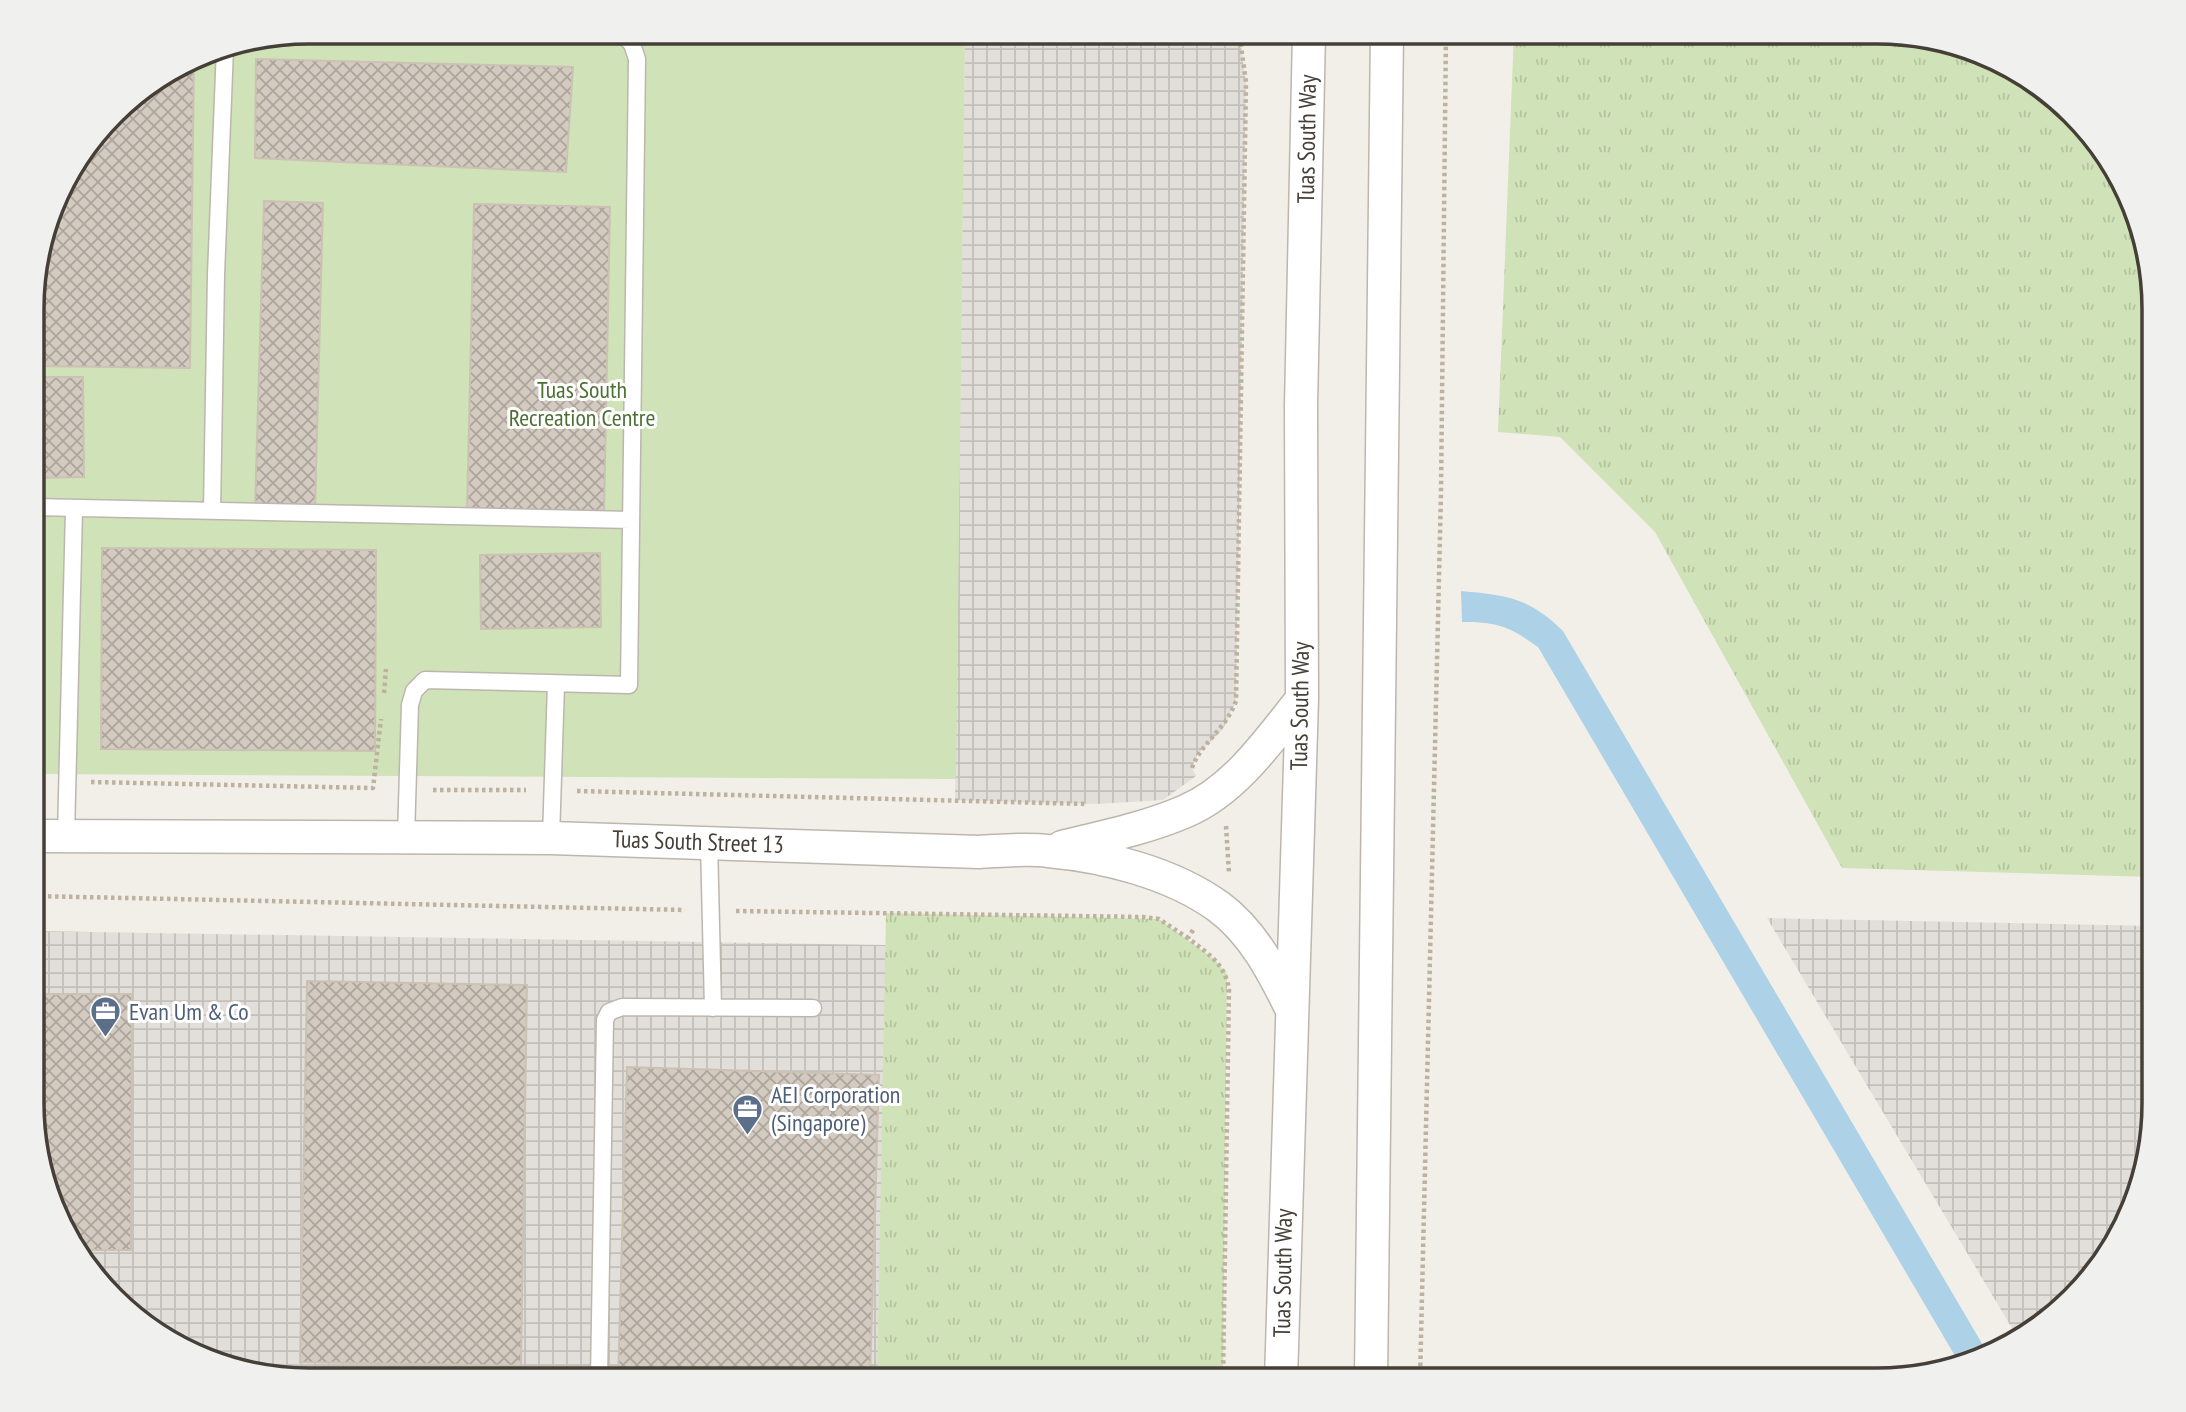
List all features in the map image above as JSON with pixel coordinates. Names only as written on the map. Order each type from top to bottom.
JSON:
[{"type":"street","points":[[1298,44],[1309,72]]},
{"type":"street","name":"Tuas South Way","points":[[1280,1368],[1286,1146],[1294,1014],[1302,699],[1301,406],[1309,44]]},
{"type":"street","points":[[1371,1368],[1380,397],[1387,44]]},
{"type":"street","points":[[1047,850],[1110,836],[1188,811],[1212,795],[1256,756],[1302,699]]},
{"type":"street","name":"Tuas South Street 13","points":[[44,836],[551,838],[979,852],[1047,850],[1106,861],[1169,879],[1212,903],[1234,920],[1258,948],[1294,1014]]},
{"type":"lane","points":[[406,837],[410,705],[414,691],[425,680],[629,685],[637,59],[632,44]]},
{"type":"lane","points":[[212,511],[216,275],[225,58]]},
{"type":"lane","points":[[44,508],[631,520]]},
{"type":"lane","points":[[66,836],[74,509]]},
{"type":"lane","points":[[551,838],[555,684]]},
{"type":"lane","points":[[709,842],[713,1008]]},
{"type":"lane","points":[[599,1368],[605,1020],[608,1012],[622,1007],[813,1008]]},
{"type":"path","points":[[1188,938],[1229,876],[1224,818],[1212,795],[1192,768],[1197,755],[1223,729],[1236,701],[1246,82],[1241,44]]},
{"type":"path","points":[[1420,1368],[1441,492],[1446,44]]},
{"type":"path","points":[[383,696],[386,669]]},
{"type":"path","points":[[373,788],[382,709]]},
{"type":"path","points":[[68,782],[408,790],[552,790],[1097,804]]},
{"type":"path","points":[[44,896],[1159,919],[1188,938],[1227,974],[1229,990],[1223,1368]]},
{"type":"shaded area","points":[[965,44],[1241,44],[1246,82],[1236,701],[1223,729],[1197,755],[1192,768],[1196,776],[1163,800],[1097,804],[955,800]]},
{"type":"shaded area","points":[[1767,918],[2142,926],[2142,1121],[2128,1188],[2115,1221],[2088,1265],[2052,1303],[2014,1331]]},
{"type":"shaded area","points":[[44,931],[887,945],[879,1368],[291,1368],[240,1359],[207,1348],[176,1333],[147,1314],[121,1291],[98,1265],[79,1236],[64,1205],[53,1172],[44,1121]]},
{"type":"green space","name":"Tuas South Recreation Centre","points":[[965,44],[956,779],[44,774],[44,291],[53,240],[64,207],[79,176],[98,147],[134,109],[176,79],[224,58],[274,46]]},
{"type":"green space","points":[[1514,44],[1895,44],[1962,58],[1995,71],[2025,88],[2065,121],[2098,161],[2122,207],[2140,274],[2142,877],[1842,868],[1655,532],[1560,437],[1498,432]]},
{"type":"green space","points":[[886,913],[1159,919],[1214,959],[1227,974],[1223,1368],[877,1368]]},
{"type":"water","points":[[1461,591],[1517,600],[1540,611],[1563,631],[1983,1346],[1955,1356],[1538,647],[1519,634],[1502,627],[1462,622]]},
{"type":"building","points":[[256,59],[573,67],[566,172],[255,158]]},
{"type":"building","points":[[194,70],[190,368],[44,366],[44,291],[58,224],[71,191],[88,161],[109,134],[134,109],[161,88]]},
{"type":"building","points":[[264,201],[323,203],[315,509],[255,508]]},
{"type":"building","points":[[474,204],[610,207],[604,515],[467,512]]},
{"type":"building","points":[[44,377],[83,377],[84,477],[44,478]]},
{"type":"building","points":[[102,548],[376,550],[375,751],[101,749]]},
{"type":"building","points":[[600,553],[601,627],[481,629],[480,555]]},
{"type":"building","points":[[307,981],[527,985],[521,1366],[300,1362]]},
{"type":"building","points":[[44,994],[132,994],[131,1250],[87,1250],[71,1221],[58,1188],[44,1121]]},
{"type":"building","points":[[627,1067],[879,1075],[870,1368],[618,1368]]},
{"type":"place","name":"Evan Um & Co","points":[[106,1039]]},
{"type":"place","name":"AEI Corporation (Singapore)","points":[[748,1136]]}]
